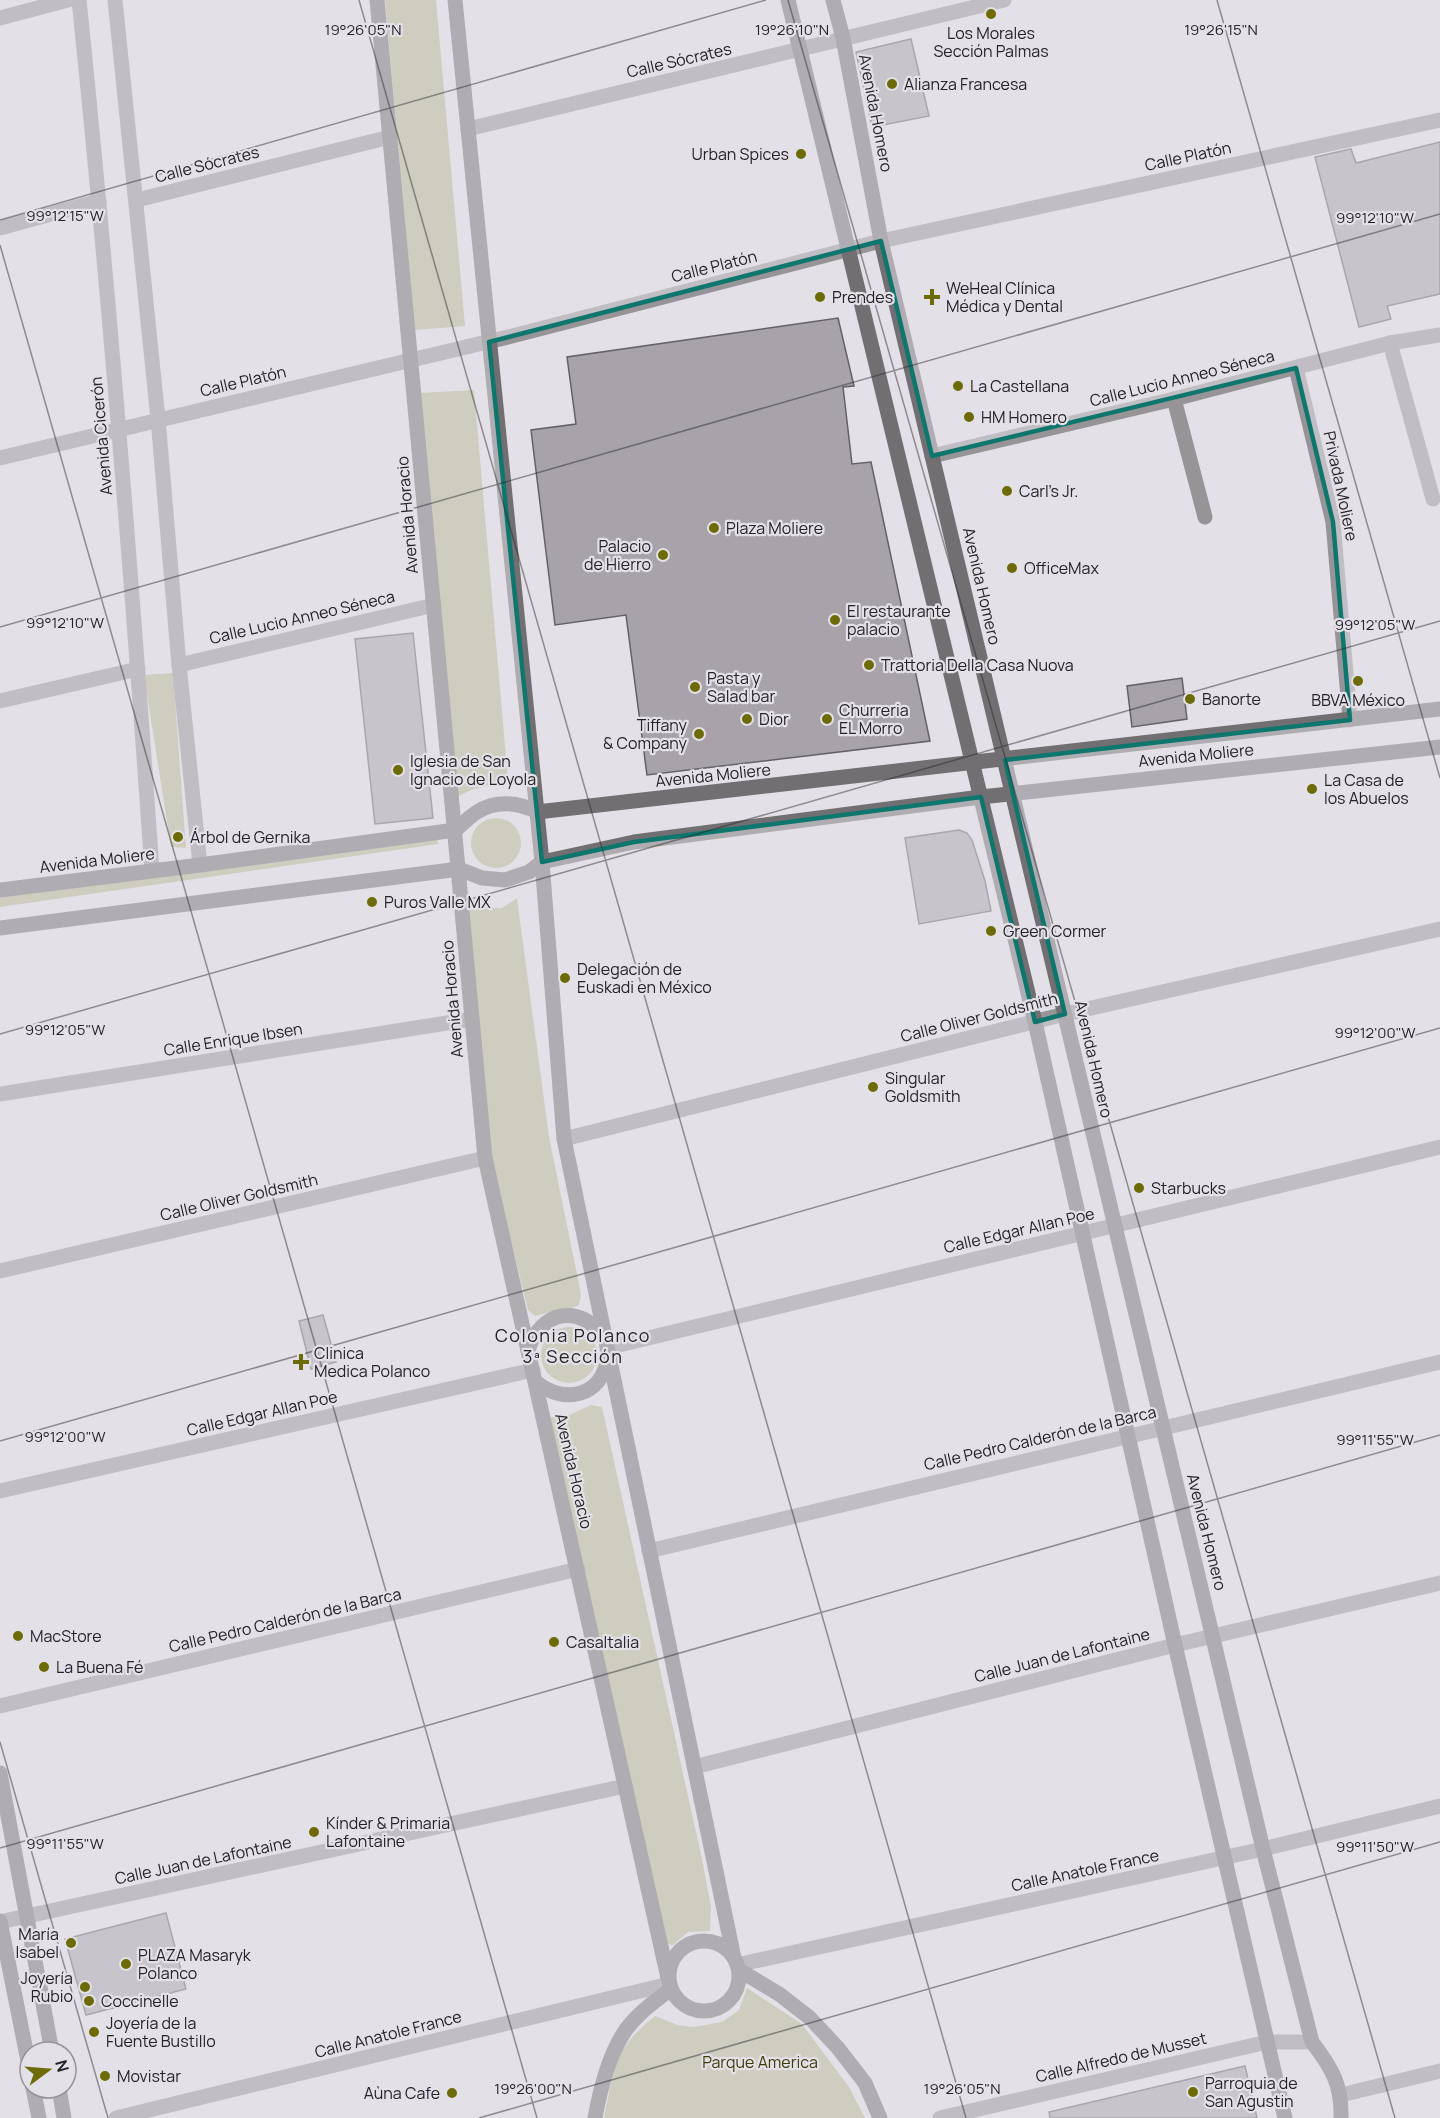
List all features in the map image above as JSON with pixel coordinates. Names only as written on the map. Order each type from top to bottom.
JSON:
[{"type":"street","points":[[0,18],[68,0]]},
{"type":"street","name":"Avenida Cicerón","points":[[79,0],[99,201],[138,669],[152,870]]},
{"type":"street","points":[[116,0],[200,865]]},
{"type":"street","name":"Avenida Horacio","points":[[377,0],[485,1158],[669,1984]]},
{"type":"street","points":[[455,0],[542,862],[564,1139],[739,1981],[731,2000],[713,2010],[703,2012],[684,2006],[676,1998],[669,1984]]},
{"type":"street","points":[[788,0],[1035,1022],[1175,1645],[1285,2118]]},
{"type":"street","name":"Avenida Homero","points":[[833,0],[843,38],[881,241],[1263,1849],[1312,2042],[1325,2059],[1341,2095],[1341,2118]]},
{"type":"street","name":"Calle Sócrates","points":[[468,129],[1004,0]]},
{"type":"street","name":"Calle Platón","points":[[0,458],[489,342],[881,241],[1440,120]]},
{"type":"street","name":"Calle Sócrates","points":[[137,200],[390,137]]},
{"type":"street","points":[[0,228],[99,201]]},
{"type":"street","name":"Calle Lucio Anneo Séneca","points":[[932,456],[1174,399],[1390,343],[1440,335]]},
{"type":"street","points":[[1390,343],[1433,498]]},
{"type":"street","name":"Privada Moliere","points":[[1296,368],[1333,522],[1350,720]]},
{"type":"street","points":[[1174,399],[1205,517]]},
{"type":"street","name":"Calle Lucio Anneo Séneca","points":[[179,665],[434,605]]},
{"type":"street","points":[[0,701],[138,669]]},
{"type":"street","name":"Avenida Moliere","points":[[0,890],[455,830],[476,812],[497,804],[520,806],[537,812],[1440,709]]},
{"type":"street","name":"Avenida Moliere","points":[[0,928],[459,869],[497,881],[521,876],[542,862],[634,842],[981,797],[1440,747]]},
{"type":"street","name":"Calle Oliver Goldsmith","points":[[564,1139],[1065,1014],[1440,929]]},
{"type":"street","name":"Calle Enrique Ibsen","points":[[0,1094],[472,1019]]},
{"type":"street","name":"Calle Edgar Allan Poe","points":[[606,1347],[1440,1147]]},
{"type":"street","name":"Calle Oliver Goldsmith","points":[[0,1271],[485,1158]]},
{"type":"street","points":[[528,1350],[541,1325],[559,1316],[571,1315],[595,1326],[606,1347],[605,1368],[600,1378],[581,1393],[559,1395],[534,1376]]},
{"type":"street","name":"Calle Pedro Calderón de la Barca","points":[[649,1551],[1440,1362]]},
{"type":"street","name":"Calle Edgar Allan Poe","points":[[0,1491],[534,1376]]},
{"type":"street","name":"Calle Pedro Calderón de la Barca","points":[[0,1706],[578,1569]]},
{"type":"street","name":"Calle Juan de Lafontaine","points":[[694,1767],[1175,1645],[1440,1583]]},
{"type":"street","points":[[0,1773],[50,2040]]},
{"type":"street","name":"Calle Juan de Lafontaine","points":[[0,1922],[625,1786]]},
{"type":"street","name":"Calle Anatole France","points":[[737,1964],[1263,1849],[1440,1806]]},
{"type":"street","points":[[0,1922],[24,2040]]},
{"type":"street","points":[[595,2118],[599,2095],[623,2034],[669,1984],[673,1958],[688,1944],[698,1941],[716,1943],[729,1951],[737,1964],[810,2018],[838,2048],[865,2083],[880,2118]]},
{"type":"street","name":"Calle Anatole France","points":[[116,2118],[669,1984]]},
{"type":"street","name":"Calle Alfredo de Musset","points":[[940,2118],[1267,2042],[1312,2042]]},
{"type":"street","points":[[1341,2095],[1440,2071]]},
{"type":"street","points":[[35,2100],[39,2118]]},
{"type":"street","points":[[61,2100],[64,2118]]},
{"type":"highlighted area","points":[[881,241],[932,456],[1296,368],[1333,522],[1350,720],[1005,760],[1065,1014],[1035,1022],[981,797],[634,842],[542,862],[489,342]]},
{"type":"green space","points":[[385,0],[436,0],[465,326],[415,330]]},
{"type":"green space","points":[[474,390],[508,780],[471,790],[457,797],[419,393]]},
{"type":"green space","points":[[173,673],[186,848],[171,847],[144,675]]},
{"type":"green space","points":[[496,818],[505,820],[516,829],[521,843],[519,852],[510,863],[496,868],[487,866],[476,857],[471,843],[473,834],[482,823]]},
{"type":"green space","points":[[436,830],[438,844],[0,907],[0,891]]},
{"type":"green space","points":[[517,898],[549,1137],[581,1294],[579,1305],[535,1316],[528,1310],[492,1164],[467,907],[502,908]]},
{"type":"green space","points":[[569,1327],[580,1329],[589,1335],[595,1344],[597,1355],[595,1366],[589,1375],[580,1381],[569,1383],[558,1381],[549,1375],[543,1366],[541,1355],[543,1344],[549,1335],[558,1329]]},
{"type":"green space","points":[[591,1405],[602,1407],[711,1907],[710,1931],[688,1932],[673,1945],[663,1943],[550,1418],[557,1415],[567,1416]]},
{"type":"green space","name":"Parque America","points":[[747,1988],[802,2024],[849,2087],[865,2118],[604,2118],[617,2062],[625,2046],[643,2026],[655,2016],[678,2025],[693,2027],[722,2022],[739,2010]]},
{"type":"building","name":"Alianza Francesa","points":[[911,39],[929,116],[872,127],[856,52]]},
{"type":"building","points":[[1440,142],[1440,294],[1387,306],[1391,319],[1359,327],[1315,157],[1351,149],[1356,163]]},
{"type":"building","name":"Plaza Moliere","points":[[838,318],[854,386],[843,387],[852,464],[871,462],[930,741],[647,775],[626,615],[555,625],[531,430],[576,424],[567,357]]},
{"type":"building","name":"Iglesia de San Ignacio de Loyola","points":[[413,633],[433,818],[375,824],[355,639]]},
{"type":"building","points":[[1182,678],[1187,719],[1132,727],[1127,686]]},
{"type":"building","points":[[959,830],[967,833],[972,840],[985,881],[991,911],[919,924],[905,838]]},
{"type":"building","points":[[323,1315],[336,1362],[311,1369],[299,1321]]},
{"type":"building","name":"PLAZA Masaryk Polanco","points":[[166,1913],[186,1989],[86,2015],[65,1939]]},
{"type":"building","name":"Parroquia de San Agustin","points":[[1245,2066],[1257,2118],[1050,2118],[1049,2112]]},
{"type":"place","name":"Los Morales Sección Palmas","points":[[991,14]]},
{"type":"place","name":"Alianza Francesa","points":[[892,84]]},
{"type":"place","name":"Urban Spices","points":[[801,154]]},
{"type":"place","name":"Prendes","points":[[820,297]]},
{"type":"place","name":"WeHeal Clínica Médica y Dental","points":[[932,297]]},
{"type":"place","name":"La Castellana","points":[[958,386]]},
{"type":"place","name":"HM Homero","points":[[969,417]]},
{"type":"place","name":"Carl's Jr.","points":[[1007,491]]},
{"type":"place","name":"Plaza Moliere","points":[[714,528]]},
{"type":"place","name":"Palacio de Hierro","points":[[663,555]]},
{"type":"place","name":"OfficeMax","points":[[1012,568]]},
{"type":"place","name":"El restaurante palacio","points":[[835,620]]},
{"type":"place","name":"Trattoria Della Casa Nuova","points":[[869,665]]},
{"type":"place","name":"BBVA México","points":[[1358,681]]},
{"type":"place","name":"Pasta y Salad bar","points":[[695,687]]},
{"type":"place","name":"Banorte","points":[[1190,699]]},
{"type":"place","name":"Dior","points":[[747,719]]},
{"type":"place","name":"Churreria EL Morro","points":[[827,719]]},
{"type":"place","name":"Tiffany & Company","points":[[699,734]]},
{"type":"place","name":"Iglesia de San Ignacio de Loyola","points":[[398,770]]},
{"type":"place","name":"La Casa de los Abuelos","points":[[1312,789]]},
{"type":"place","name":"Árbol de Gernika","points":[[178,837]]},
{"type":"place","name":"Puros Valle MX","points":[[372,902]]},
{"type":"place","name":"Green Cormer","points":[[991,931]]},
{"type":"place","name":"Delegación de Euskadi en México","points":[[565,978]]},
{"type":"place","name":"Singular Goldsmith","points":[[873,1087]]},
{"type":"place","name":"Starbucks","points":[[1139,1188]]},
{"type":"place","name":"Clinica Medica Polanco","points":[[301,1362]]},
{"type":"place","name":"MacStore","points":[[18,1636]]},
{"type":"place","name":"CasaItalia","points":[[554,1642]]},
{"type":"place","name":"La Buena Fé","points":[[44,1667]]},
{"type":"place","name":"Kínder & Primaria Lafontaine","points":[[314,1832]]},
{"type":"place","name":"María Isabel","points":[[71,1943]]},
{"type":"place","name":"PLAZA Masaryk Polanco","points":[[126,1964]]},
{"type":"place","name":"Joyería Rubio","points":[[85,1987]]},
{"type":"place","name":"Coccinelle","points":[[89,2001]]},
{"type":"place","name":"Joyería de la Fuente Bustillo","points":[[94,2032]]},
{"type":"place","name":"Movistar","points":[[105,2076]]},
{"type":"place","name":"Parroquia de San Agustin","points":[[1193,2092]]},
{"type":"place","name":"Aùna Cafe","points":[[452,2093]]},
{"type":"district","name":"Colonia Polanco 3ª Sección","points":[[573,1345]]}]
